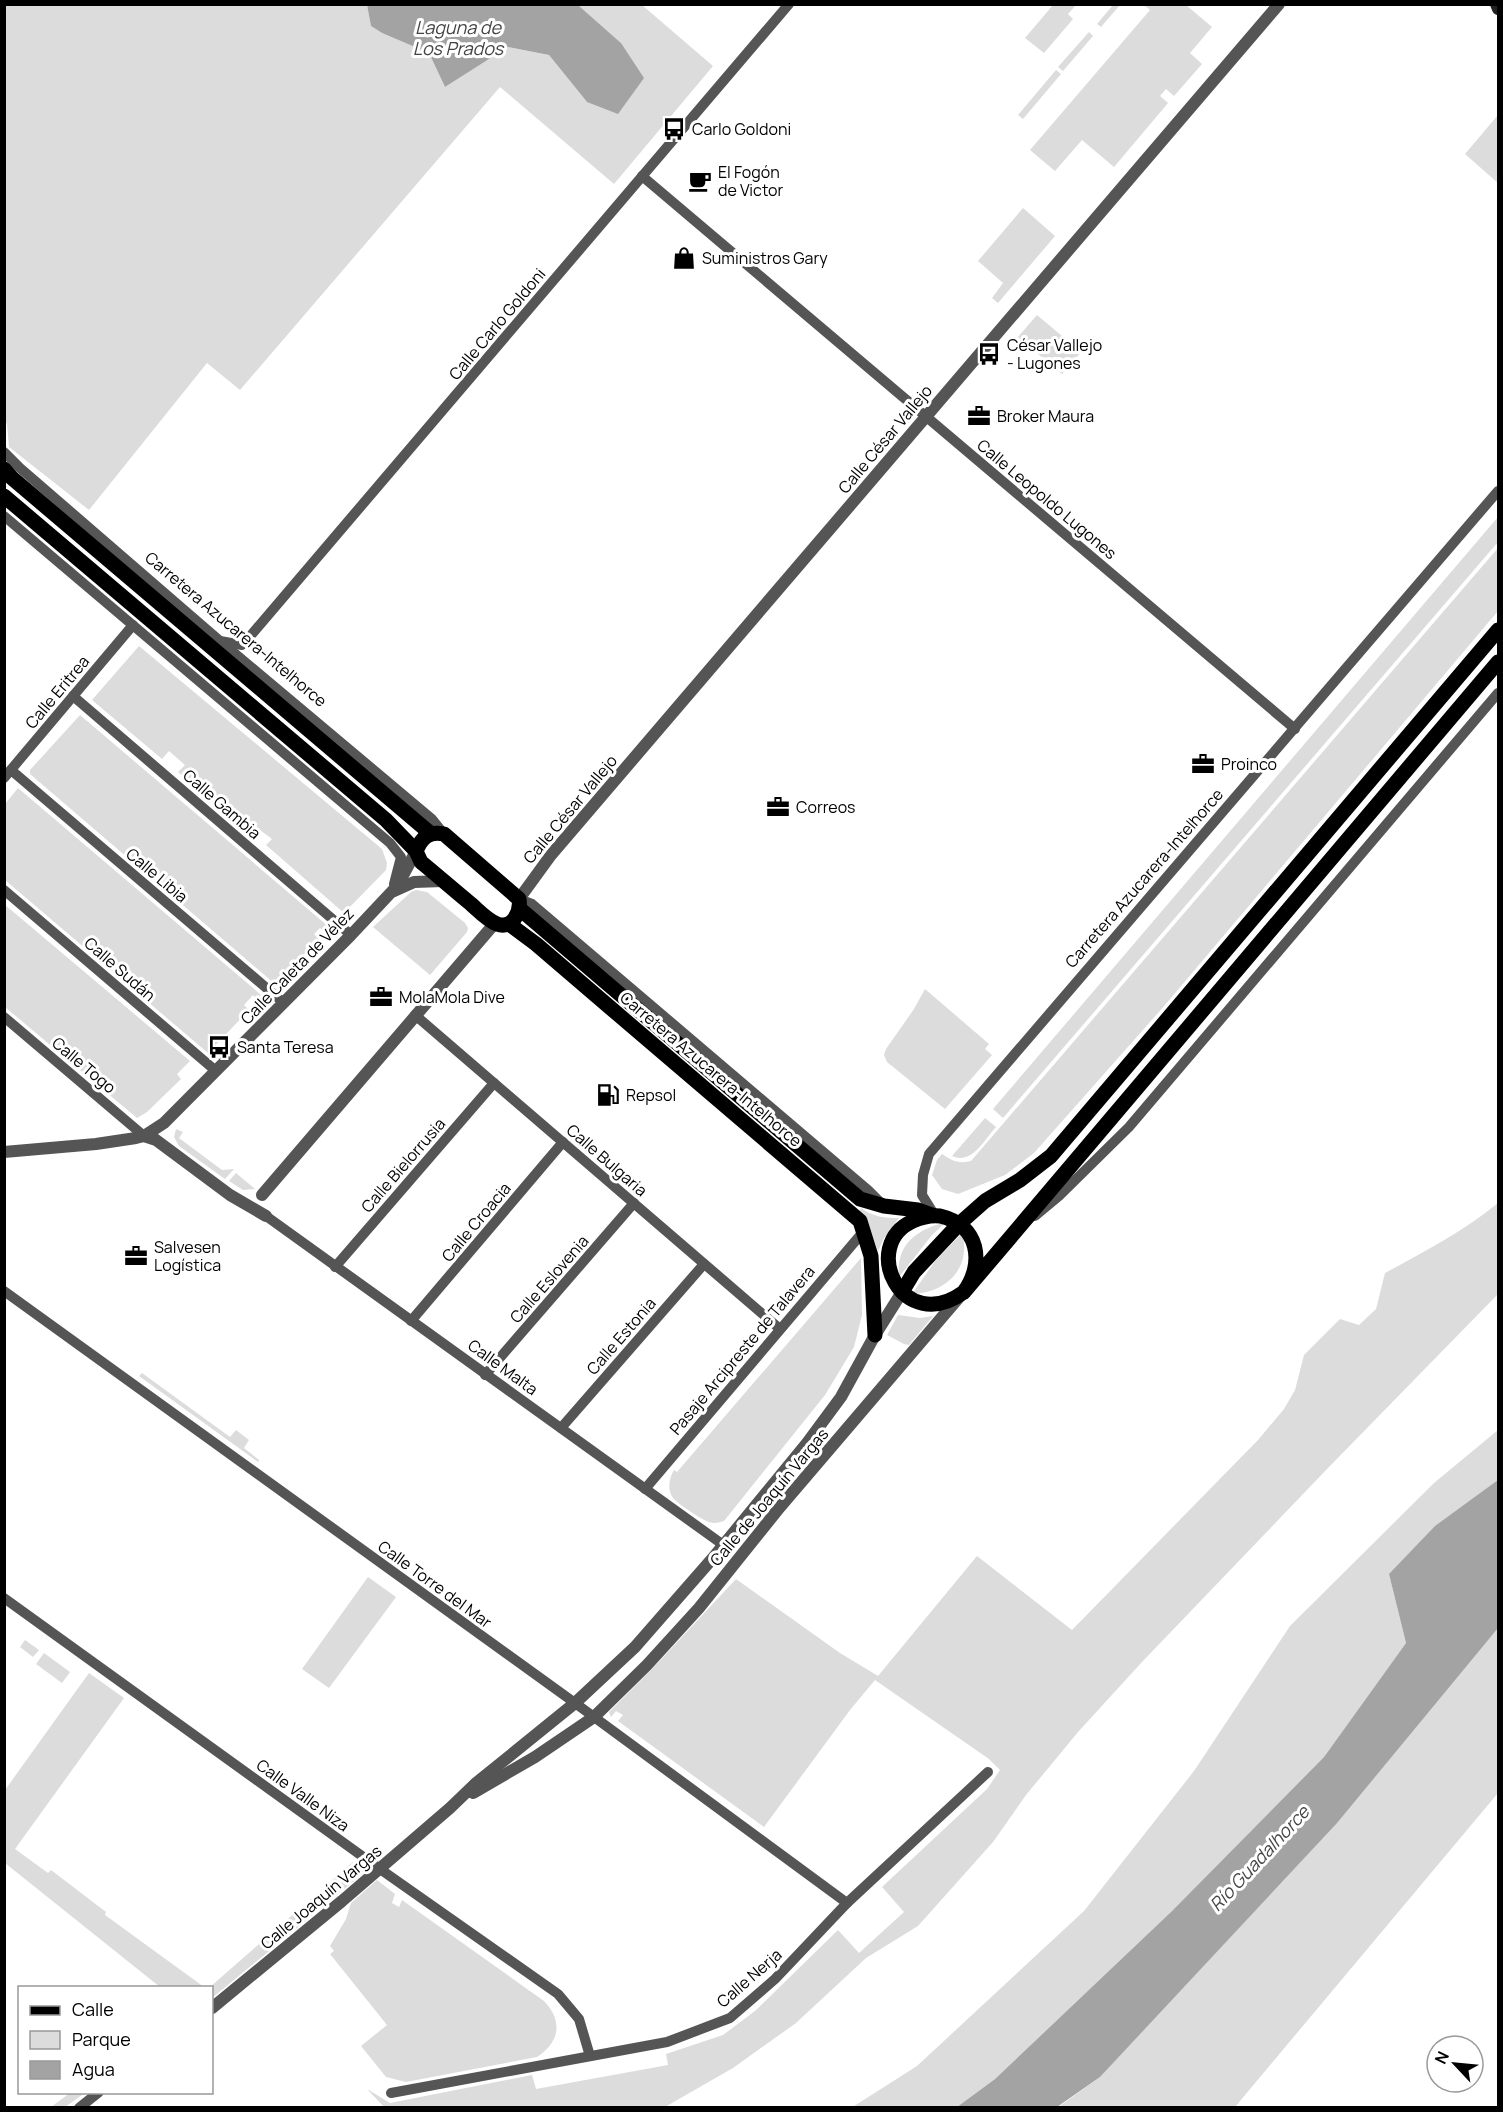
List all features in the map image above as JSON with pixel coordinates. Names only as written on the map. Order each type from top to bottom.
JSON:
[{"type":"main road","points":[[1496,4],[1498,9]]},
{"type":"main road","name":"Carretera Azucarera-Intelhorce","points":[[4,469],[437,833],[860,1199],[884,1206],[918,1209],[948,1218],[959,1224]]},
{"type":"main road","points":[[4,496],[386,820],[416,851],[421,840],[437,833]]},
{"type":"main road","points":[[1498,630],[1051,1156],[1020,1180],[985,1202],[959,1224],[914,1272],[902,1292],[913,1300],[926,1304],[946,1302],[964,1292],[1498,662]]},
{"type":"main road","name":"Carretera Azucarera-Intelhorce","points":[[416,851],[421,862],[443,881],[502,924],[536,944],[860,1221],[872,1256],[875,1335]]},
{"type":"main road","points":[[502,924],[516,918],[520,904]]},
{"type":"main road","points":[[890,1273],[888,1259],[891,1245],[898,1233],[908,1223],[921,1217],[935,1215]]},
{"type":"main road","points":[[959,1224],[969,1235],[976,1249],[977,1264],[973,1279],[964,1292]]},
{"type":"main road","name":"Carretera Azucarera-Intelhorce","points":[[872,1256],[890,1273],[902,1292]]},
{"type":"street","name":"Calle Carlo Goldoni","points":[[220,641],[242,645],[789,4]]},
{"type":"street","name":"Calle César Vallejo","points":[[520,904],[535,874],[551,855],[1279,4]]},
{"type":"street","name":"Calle Leopoldo Lugones","points":[[642,177],[1295,729]]},
{"type":"street","name":"Carretera Azucarera-Intelhorce","points":[[4,452],[220,641],[432,819],[437,833]]},
{"type":"street","name":"Carretera Azucarera-Intelhorce","points":[[935,1215],[922,1195],[923,1175],[930,1154],[1498,491]]},
{"type":"street","points":[[4,516],[390,843],[401,857],[390,892]]},
{"type":"street","name":"Calle Eritrea","points":[[8,774],[133,625]]},
{"type":"street","points":[[1018,1230],[1059,1196],[1129,1127],[1498,693]]},
{"type":"street","name":"Calle Gambia","points":[[73,696],[351,935]]},
{"type":"street","name":"Calle Libia","points":[[8,774],[284,1003]]},
{"type":"street","points":[[358,816],[371,820],[380,828],[398,833]]},
{"type":"street","name":"Calle Caleta de Vélez","points":[[4,1152],[96,1144],[144,1136],[164,1123],[351,935],[406,872],[416,851]]},
{"type":"street","name":"Calle Caleta de Vélez","points":[[390,892],[402,889],[414,882],[443,881]]},
{"type":"street","name":"Calle Sudán","points":[[4,890],[216,1071]]},
{"type":"street","points":[[230,1195],[248,1199],[262,1195],[415,1015],[502,924]]},
{"type":"street","name":"Calle Bulgaria","points":[[415,1015],[780,1329]]},
{"type":"street","name":"Calle Togo","points":[[4,1017],[144,1136]]},
{"type":"street","name":"Calle Bielorrusia","points":[[335,1267],[494,1083]]},
{"type":"street","name":"Calle Malta","points":[[144,1136],[156,1140],[230,1195],[266,1216],[722,1544]]},
{"type":"street","name":"Calle Croacia","points":[[411,1321],[563,1142]]},
{"type":"street","points":[[262,1195],[261,1205],[266,1216]]},
{"type":"street","name":"Calle Eslovenia","points":[[485,1375],[634,1203]]},
{"type":"street","name":"Pasaje Arcipreste de Talavera","points":[[645,1489],[863,1232]]},
{"type":"street","name":"Calle Estonia","points":[[561,1428],[704,1264]]},
{"type":"street","name":"Calle Torre del Mar","points":[[4,1291],[575,1703],[847,1903]]},
{"type":"street","name":"Calle de Joaquín Vargas","points":[[575,1703],[635,1647],[712,1559],[807,1443],[841,1397],[902,1292]]},
{"type":"street","name":"Calle de Joaquín Vargas","points":[[594,1717],[647,1665],[699,1608],[780,1507],[964,1292]]},
{"type":"street","name":"Calle Valle Niza","points":[[4,1598],[380,1869],[558,1994],[579,2019],[591,2056]]},
{"type":"street","name":"Calle Joaquín Vargas","points":[[213,2007],[380,1869],[475,1784],[575,1703]]},
{"type":"street","name":"Calle Joaquín Vargas","points":[[450,1808],[535,1757],[594,1717]]},
{"type":"street","name":"Calle Nerja","points":[[391,2093],[667,2042],[730,2018],[775,1979],[847,1903],[988,1772]]},
{"type":"street","points":[[79,2108],[96,2094]]},
{"type":"green space","points":[[5,5],[367,5],[371,26],[429,53],[445,87],[508,47],[549,55],[587,102],[621,43],[578,5],[642,5],[713,66],[614,184],[500,87],[240,390],[207,363],[89,510],[9,447],[5,420]]},
{"type":"green space","points":[[1053,5],[1076,5],[1068,14],[1073,19],[1044,53],[1025,38]]},
{"type":"green space","points":[[1113,5],[1120,5],[1101,27],[1097,24]]},
{"type":"green space","points":[[1144,5],[1186,5],[1212,27],[1190,53],[1202,64],[1174,96],[1166,89],[1160,96],[1168,103],[1114,167],[1082,140],[1055,171],[1030,150],[1150,10]]},
{"type":"green space","points":[[1089,32],[1093,36],[1063,71],[1058,67]]},
{"type":"green space","points":[[1056,70],[1061,74],[1023,119],[1018,115]]},
{"type":"green space","points":[[1498,115],[1498,183],[1465,154]]},
{"type":"green space","points":[[1023,208],[1055,236],[998,303],[992,298],[1003,283],[978,261]]},
{"type":"green space","points":[[1037,315],[1081,352],[1062,374],[1018,337]]},
{"type":"green space","points":[[1498,517],[1498,542],[1003,1118],[993,1109]]},
{"type":"green space","points":[[1498,548],[1498,611],[1165,1005],[1034,1153],[1005,1175],[958,1194],[942,1189],[932,1175],[937,1160],[942,1154],[956,1161],[971,1161]]},
{"type":"green space","points":[[139,646],[382,849],[387,863],[386,870],[344,913],[266,845],[272,839],[260,830],[255,836],[178,772],[185,765],[169,751],[162,759],[92,700]]},
{"type":"green space","points":[[80,715],[329,927],[325,932],[320,928],[314,934],[319,939],[275,984],[30,774],[30,770]]},
{"type":"green space","points":[[18,788],[260,994],[262,997],[259,1001],[253,995],[244,1005],[249,1010],[208,1053],[5,880],[5,804]]},
{"type":"green space","points":[[416,890],[427,892],[468,928],[430,975],[373,927]]},
{"type":"green space","points":[[4,904],[190,1061],[177,1074],[181,1079],[147,1112],[137,1118],[5,1007]]},
{"type":"green space","points":[[925,989],[989,1044],[985,1049],[992,1055],[945,1109],[887,1062],[884,1055]]},
{"type":"green space","points":[[985,1118],[996,1127],[977,1150],[966,1157],[952,1156]]},
{"type":"green space","points":[[176,1129],[183,1132],[179,1138],[222,1170],[234,1169],[225,1179],[179,1146],[174,1137]]},
{"type":"green space","points":[[236,1173],[255,1189],[243,1190],[229,1181]]},
{"type":"green space","points":[[1498,1203],[1498,1294],[1142,1662],[1078,1732],[1026,1795],[993,1842],[918,1926],[866,1958],[796,2023],[733,2068],[665,2107],[384,2107],[367,2089],[390,2103],[532,2075],[536,2089],[668,2065],[666,2054],[723,2035],[755,2011],[838,1930],[859,1953],[904,1912],[882,1887],[987,1789],[1000,1770],[989,1759],[875,1680],[850,1710],[764,1827],[618,1721],[623,1715],[616,1711],[611,1717],[609,1712],[736,1579],[840,1653],[878,1676],[977,1556],[1072,1630],[1258,1440],[1284,1409],[1295,1390],[1304,1355],[1340,1319],[1359,1325],[1376,1309],[1385,1273],[1458,1232]]},
{"type":"green space","points":[[861,1208],[879,1216],[899,1218],[884,1238],[878,1251],[866,1217],[859,1211]]},
{"type":"green space","points":[[946,1222],[932,1235],[899,1277],[901,1256],[910,1240],[926,1229]]},
{"type":"green space","points":[[962,1233],[963,1257],[954,1276],[936,1289],[912,1294],[936,1260]]},
{"type":"green space","points":[[861,1258],[862,1315],[854,1347],[825,1395],[724,1521],[710,1522],[686,1509],[673,1498],[669,1488],[674,1470],[677,1472]]},
{"type":"green space","points":[[898,1315],[920,1318],[933,1316],[909,1345],[887,1335]]},
{"type":"green space","points":[[142,1373],[230,1437],[236,1430],[249,1440],[244,1448],[259,1460],[258,1462],[139,1376]]},
{"type":"green space","points":[[1498,1430],[1498,1480],[1389,1574],[1406,1643],[1324,1757],[1172,1911],[995,2079],[957,2107],[851,2108],[917,2066],[1084,1911],[1194,1771],[1290,1626],[1434,1483]]},
{"type":"green space","points":[[368,1577],[396,1597],[329,1688],[302,1669]]},
{"type":"green space","points":[[1498,1628],[1498,1793],[1235,2107],[1057,2108],[1100,2077]]},
{"type":"green space","points":[[25,1640],[39,1650],[33,1657],[20,1647]]},
{"type":"green space","points":[[44,1653],[70,1672],[62,1683],[36,1664]]},
{"type":"green space","points":[[89,1673],[124,1698],[15,1849],[48,1873],[51,1870],[106,1912],[105,1915],[203,1986],[159,1986],[5,1863],[5,1790]]},
{"type":"green space","points":[[353,1862],[365,1872],[213,1997],[213,1986],[211,1986]]},
{"type":"green space","points":[[377,1880],[395,1894],[392,1903],[399,1907],[402,1900],[544,2001],[554,2016],[556,2024],[554,2038],[545,2051],[537,2057],[406,2082],[386,2077],[361,2046],[387,2025],[330,1954],[334,1951],[330,1946],[346,1919],[351,1903]]},
{"type":"green space","points":[[69,2094],[84,2094],[65,2107],[51,2107]]},
{"type":"water","name":"Laguna de Los Prados","points":[[367,5],[578,5],[621,43],[644,78],[618,114],[587,102],[549,55],[508,47],[445,87],[429,53],[371,26]]},
{"type":"water","name":"Río Guadalhorce","points":[[1498,1480],[1498,1628],[1337,1823],[1100,2077],[1057,2107],[957,2107],[995,2079],[1172,1911],[1324,1757],[1406,1643],[1389,1574],[1435,1526]]},
{"type":"place","name":"Carlo Goldoni","points":[[674,129]]},
{"type":"place","name":"El Fogón de Victor","points":[[700,181]]},
{"type":"place","name":"Suministros Gary","points":[[684,258]]},
{"type":"place","name":"César Vallejo - Lugones","points":[[989,354]]},
{"type":"place","name":"Broker Maura","points":[[979,416]]},
{"type":"place","name":"Proinco","points":[[1203,764]]},
{"type":"place","name":"Correos","points":[[778,807]]},
{"type":"place","name":"MolaMola Dive","points":[[381,997]]},
{"type":"place","name":"Santa Teresa","points":[[219,1047]]},
{"type":"place","name":"Repsol","points":[[608,1095]]},
{"type":"place","name":"Salvesen Logística","points":[[136,1256]]}]
